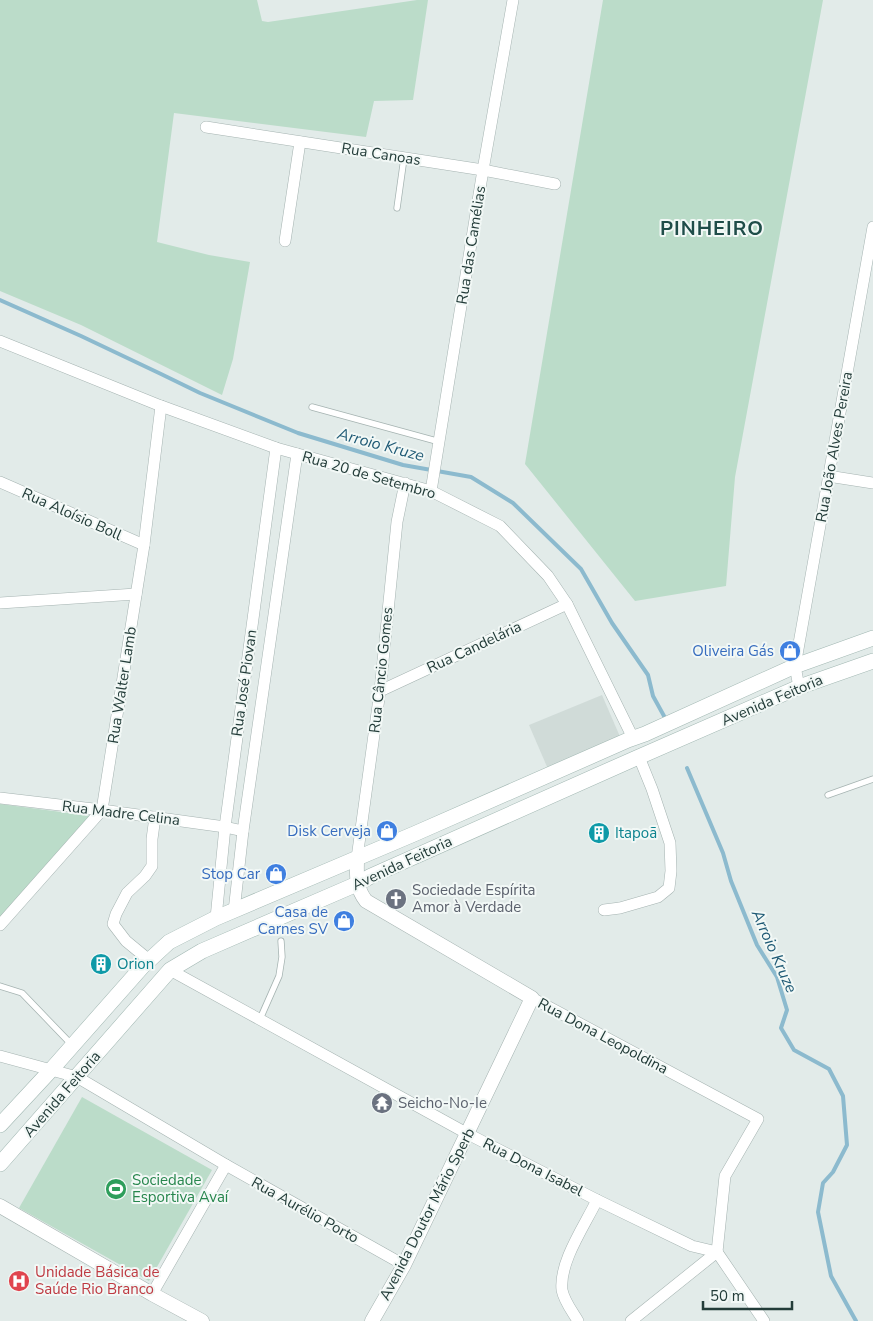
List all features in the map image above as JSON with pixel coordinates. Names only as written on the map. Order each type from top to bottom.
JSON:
[{"type":"main road","name":"Avenida Feitoria","points":[[0,1124],[51,1070],[142,967],[169,942],[216,918],[639,736],[795,666],[873,638]]},
{"type":"main road","name":"Avenida Feitoria","points":[[0,1164],[170,970],[202,950],[357,884],[371,876],[799,687],[873,661]]},
{"type":"main road","points":[[639,736],[645,754]]},
{"type":"street","name":"Rua das Camélias","points":[[431,491],[482,170],[513,0]]},
{"type":"street","name":"Rua Canoas","points":[[206,127],[482,170],[556,184]]},
{"type":"street","points":[[285,241],[300,142]]},
{"type":"street","name":"Rua João Alves Pereira","points":[[795,666],[872,234]]},
{"type":"street","name":"Rua 20 de Setembro","points":[[0,340],[160,406],[276,448],[431,491],[500,526],[548,576],[567,604],[639,736]]},
{"type":"street","name":"Rua Walter Lamb","points":[[102,810],[144,545],[160,406]]},
{"type":"street","name":"Rua José Piovan","points":[[216,918],[225,827],[276,448]]},
{"type":"street","name":"Rua José Piovan","points":[[234,911],[242,831],[297,454]]},
{"type":"street","points":[[828,476],[873,483]]},
{"type":"street","name":"Rua Aloísio Boll","points":[[0,482],[144,545]]},
{"type":"street","name":"Rua Câncio Gomes","points":[[357,858],[380,691],[397,522],[405,483]]},
{"type":"street","points":[[0,603],[136,594]]},
{"type":"street","name":"Rua Candelária","points":[[380,691],[567,604]]},
{"type":"street","points":[[795,666],[799,687]]},
{"type":"street","points":[[604,910],[620,908],[658,897],[669,888],[671,872],[670,843],[652,788],[645,754]]},
{"type":"street","name":"Rua Madre Celina","points":[[0,798],[155,817],[242,831]]},
{"type":"street","points":[[0,925],[102,810]]},
{"type":"street","points":[[149,960],[126,941],[113,924],[127,893],[145,876],[152,866],[152,839],[155,817]]},
{"type":"street","points":[[357,858],[357,884]]},
{"type":"street","name":"Rua Dona Leopoldina","points":[[357,884],[360,894],[366,901],[532,998],[758,1119],[725,1176],[717,1252]]},
{"type":"street","name":"Rua Dona Isabel","points":[[170,970],[468,1134],[692,1246],[717,1252]]},
{"type":"street","name":"Avenida Doutor Mário Sperb","points":[[372,1321],[404,1265],[532,998]]},
{"type":"street","name":"Rua Aurélio Porto","points":[[0,1056],[77,1077],[226,1166],[404,1265]]},
{"type":"street","points":[[152,1294],[226,1166]]},
{"type":"street","points":[[578,1321],[565,1300],[562,1291],[564,1265],[598,1200]]},
{"type":"street","points":[[0,1206],[152,1294],[185,1317],[202,1321]]},
{"type":"street","points":[[631,1321],[717,1252],[764,1321]]},
{"type":"lane","points":[[397,208],[404,158]]},
{"type":"lane","points":[[312,407],[440,442]]},
{"type":"lane","points":[[828,795],[873,779]]},
{"type":"lane","points":[[260,1019],[279,976],[282,957],[281,940]]},
{"type":"lane","points":[[0,986],[22,993],[72,1046]]},
{"type":"shaded area","points":[[602,695],[621,739],[548,769],[529,725]]},
{"type":"green space","points":[[0,0],[257,0],[262,21],[268,22],[428,0],[413,100],[374,101],[366,137],[174,113],[157,242],[209,255],[250,262],[233,359],[222,395],[81,325],[0,291]]},
{"type":"green space","points":[[603,0],[823,0],[735,477],[726,586],[635,601],[525,464]]},
{"type":"green space","points":[[0,804],[92,816],[0,918]]},
{"type":"green space","name":"Sociedade Esportiva Avaí","points":[[82,1097],[212,1170],[149,1281],[19,1208]]},
{"type":"waterway","name":"Arroio Kruze","points":[[0,300],[81,336],[200,393],[298,433],[403,465],[471,477],[513,503],[581,569],[612,623],[648,675],[653,696],[664,716]]},
{"type":"waterway","name":"Arroio Kruze","points":[[687,768],[723,853],[731,881],[757,945],[777,977],[787,1010],[781,1028],[794,1050],[829,1069],[843,1096],[847,1145],[833,1172],[823,1183],[818,1212],[831,1276],[856,1321]]},
{"type":"place","name":"Oliveira Gás","points":[[790,651]]},
{"type":"place","name":"Disk Cerveja","points":[[387,831]]},
{"type":"place","name":"Itapoã","points":[[599,833]]},
{"type":"place","name":"Stop Car","points":[[276,874]]},
{"type":"place","name":"Sociedade Espírita Amor à Verdade","points":[[396,899]]},
{"type":"place","name":"Casa de Carnes SV","points":[[344,921]]},
{"type":"place","name":"Orion","points":[[101,964]]},
{"type":"place","name":"Seicho-No-Ie","points":[[382,1103]]},
{"type":"place","name":"Sociedade Esportiva Avaí","points":[[116,1189]]},
{"type":"place","name":"Unidade Básica de Saúde Rio Branco","points":[[19,1281]]},
{"type":"district","name":"PINHEIRO","points":[[712,228]]}]
